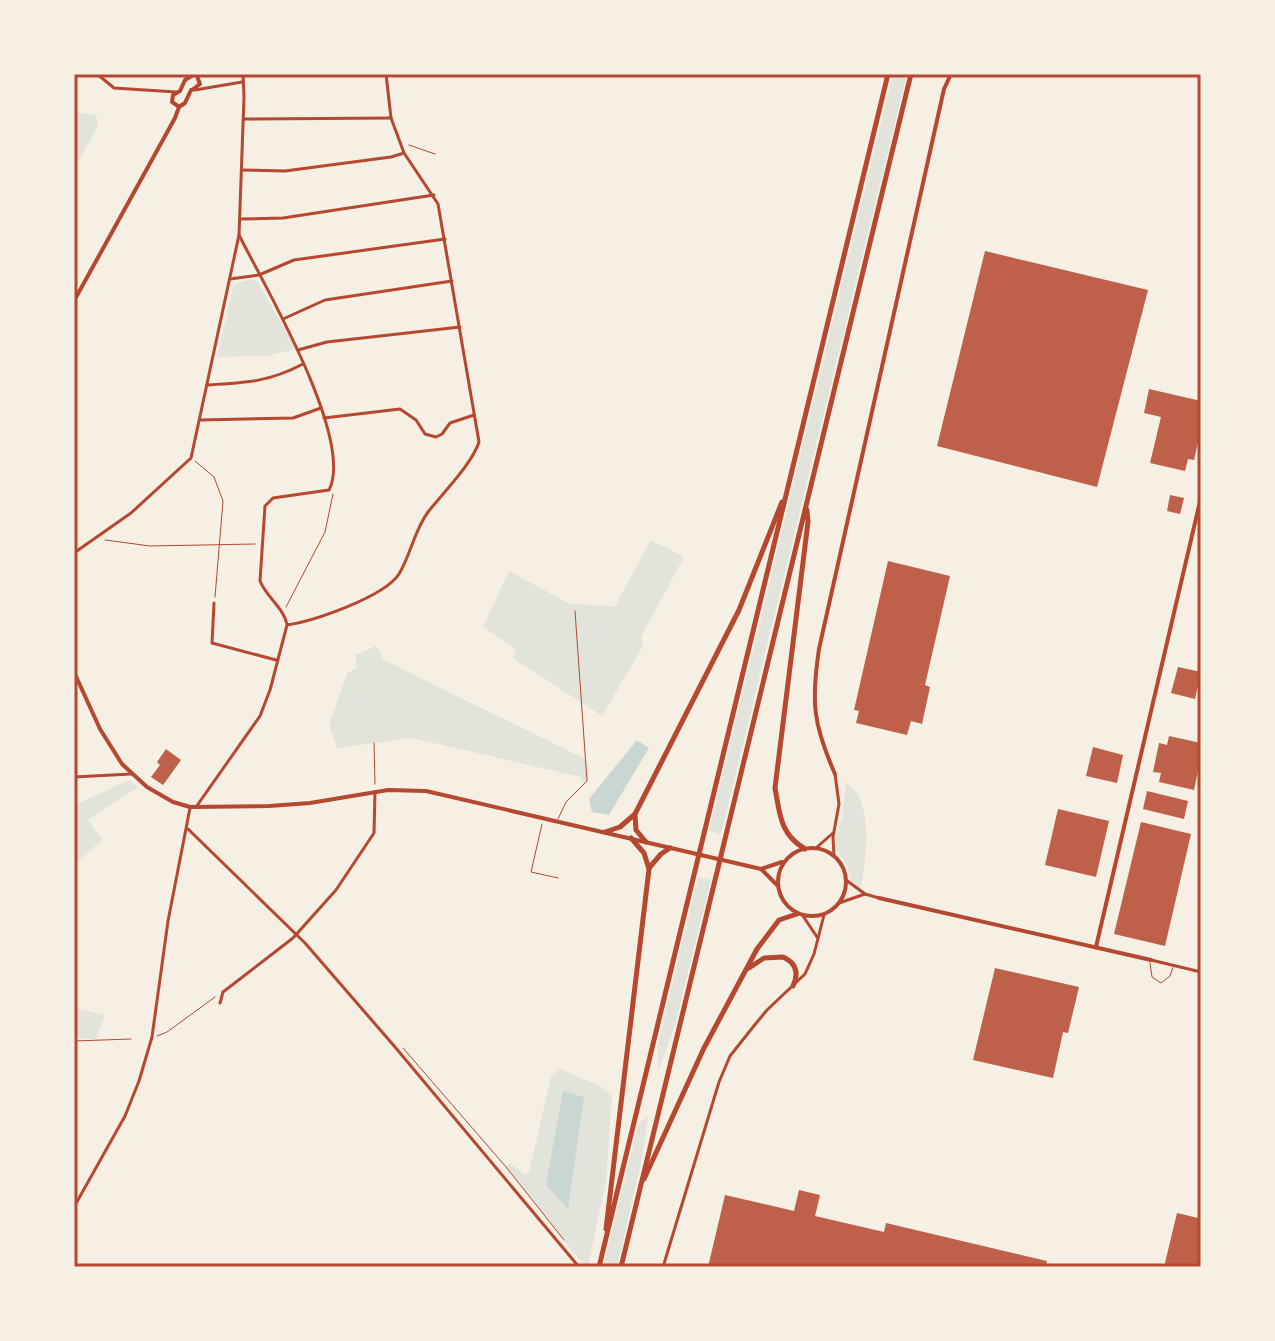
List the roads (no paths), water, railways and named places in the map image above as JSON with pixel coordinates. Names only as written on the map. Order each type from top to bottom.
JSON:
[{"type":"highway","points":[[599,1267],[888,74]]},
{"type":"highway","points":[[621,1267],[911,74]]},
{"type":"highway","points":[[605,832],[620,827],[635,814],[739,610],[786,494]]},
{"type":"highway","points":[[805,849],[787,836],[775,788],[808,522],[806,505]]},
{"type":"highway","points":[[635,814],[636,830],[646,842]]},
{"type":"highway","points":[[606,1238],[605,1215],[649,869],[644,853],[631,838]]},
{"type":"highway","points":[[649,869],[670,848]]},
{"type":"highway","points":[[641,1184],[651,1168],[698,1060],[745,971],[777,923],[785,916],[800,915]]},
{"type":"highway","points":[[745,971],[764,958],[783,957],[795,968],[797,975],[793,986]]},
{"type":"street","points":[[97,74],[114,88],[178,92],[186,96]]},
{"type":"street","points":[[171,98],[192,74],[210,87]]},
{"type":"street","points":[[74,553],[131,513],[191,458],[239,235],[244,119],[241,74]]},
{"type":"street","points":[[287,625],[321,617],[352,604],[396,578],[422,520],[473,455],[479,442],[438,204],[399,141],[391,118],[386,74]]},
{"type":"street","points":[[456,74],[571,74]]},
{"type":"street","points":[[834,856],[833,833],[839,804],[835,774],[813,710],[819,649],[944,89],[951,74]]},
{"type":"street","points":[[74,301],[171,127],[179,107],[192,90],[198,88],[200,80]]},
{"type":"street","points":[[192,90],[242,82]]},
{"type":"street","points":[[185,84],[192,90]]},
{"type":"street","points":[[161,91],[179,107]]},
{"type":"street","points":[[244,119],[391,118]]},
{"type":"street","points":[[242,170],[285,171],[404,153]]},
{"type":"street","points":[[240,219],[283,218],[434,195]]},
{"type":"street","points":[[74,1207],[125,1116],[139,1081],[152,1037],[168,921],[193,807],[260,716],[270,690],[287,625],[283,613],[261,584],[265,506],[270,499],[323,492],[331,488],[332,451],[321,408],[304,363],[239,235]]},
{"type":"street","points":[[230,279],[259,275],[294,260],[445,239]]},
{"type":"street","points":[[283,319],[325,300],[452,281]]},
{"type":"street","points":[[297,350],[327,342],[460,327]]},
{"type":"street","points":[[207,385],[278,377],[304,363]]},
{"type":"street","points":[[200,420],[293,418],[321,408]]},
{"type":"street","points":[[324,418],[400,409],[419,423],[425,434],[436,437],[450,423],[474,415]]},
{"type":"street","points":[[1096,947],[1201,497]]},
{"type":"street","points":[[214,603],[212,643],[276,660]]},
{"type":"street","points":[[74,672],[100,729],[131,774],[173,802],[193,807],[296,805],[399,789],[426,791],[761,869],[777,885],[783,902],[800,915],[817,937]]},
{"type":"street","points":[[74,777],[131,774]]},
{"type":"street","points":[[220,1003],[221,995],[296,935],[336,890],[374,833],[375,792]]},
{"type":"street","points":[[188,829],[296,935],[395,1047],[579,1267]]},
{"type":"street","points":[[816,848],[833,833]]},
{"type":"street","points":[[761,869],[784,861],[794,853],[816,848],[834,856],[840,863],[846,880],[839,903]]},
{"type":"street","points":[[777,885],[784,861]]},
{"type":"street","points":[[846,880],[865,894],[879,898],[1201,972]]},
{"type":"street","points":[[663,1267],[719,1082],[730,1056],[767,1010],[808,969],[824,915],[839,903],[865,894]]},
{"type":"street","points":[[800,915],[824,915]]},
{"type":"lane","points":[[557,821],[566,802],[587,781],[575,611]]},
{"type":"lane","points":[[1151,960],[1152,977],[1161,983],[1170,976],[1174,965]]}]
